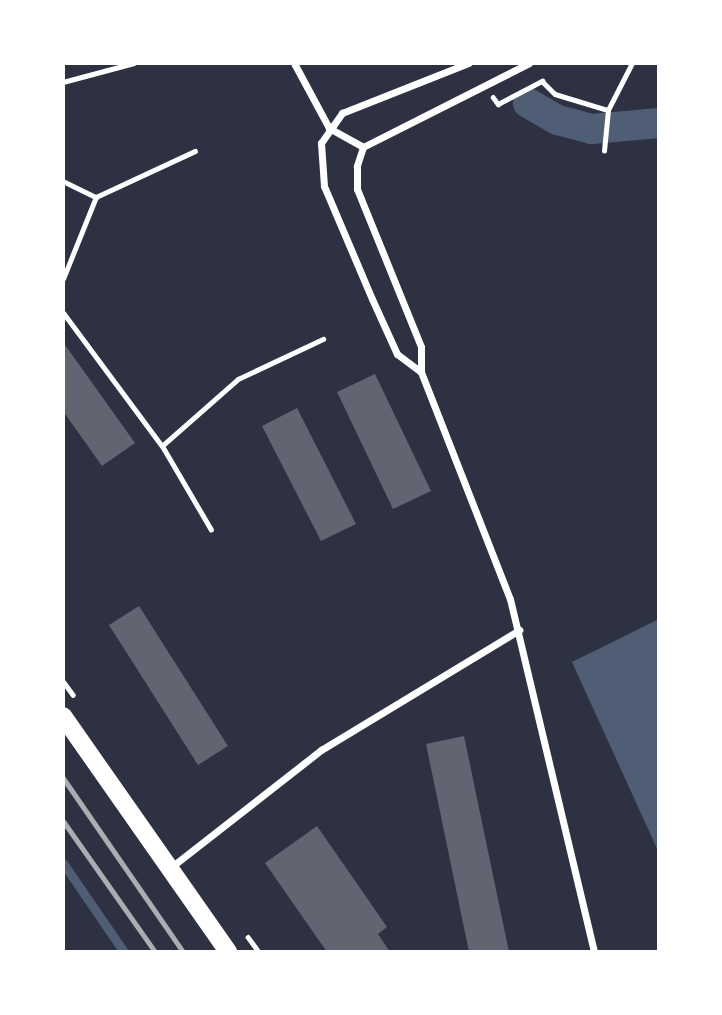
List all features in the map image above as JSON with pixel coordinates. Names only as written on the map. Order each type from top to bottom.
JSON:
[{"type":"main road","points":[[63,716],[228,952]]},
{"type":"street","points":[[294,63],[329,128],[363,147]]},
{"type":"street","points":[[421,372],[397,354],[324,186],[320,153],[329,128],[342,114],[468,63]]},
{"type":"street","points":[[529,63],[363,147],[357,166],[357,189],[421,347],[421,372],[519,630],[594,952]]},
{"type":"street","points":[[170,869],[321,750],[519,630]]},
{"type":"path","points":[[63,82],[134,63]]},
{"type":"path","points":[[604,151],[608,110],[632,63]]},
{"type":"path","points":[[498,104],[542,81],[555,93],[608,110]]},
{"type":"path","points":[[63,279],[96,197],[195,150]]},
{"type":"path","points":[[63,181],[96,197]]},
{"type":"path","points":[[63,312],[162,446],[211,530]]},
{"type":"path","points":[[162,446],[238,379],[323,339]]},
{"type":"water","points":[[659,619],[659,853],[572,662]]},
{"type":"building","points":[[63,342],[135,443],[102,466],[63,411]]},
{"type":"building","points":[[375,374],[431,491],[393,509],[337,392]]},
{"type":"building","points":[[297,408],[356,524],[321,541],[262,426]]},
{"type":"building","points":[[139,606],[228,746],[198,765],[109,625]]},
{"type":"building","points":[[464,736],[509,952],[469,952],[426,744]]},
{"type":"building","points":[[317,826],[387,927],[378,934],[390,952],[327,952],[265,863]]},
{"type":"waterway","points":[[528,103],[558,120],[592,129],[659,123]]},
{"type":"waterway","points":[[63,863],[124,952]]},
{"type":"railway","points":[[63,778],[183,952]]},
{"type":"railway","points":[[63,821],[155,952]]}]
